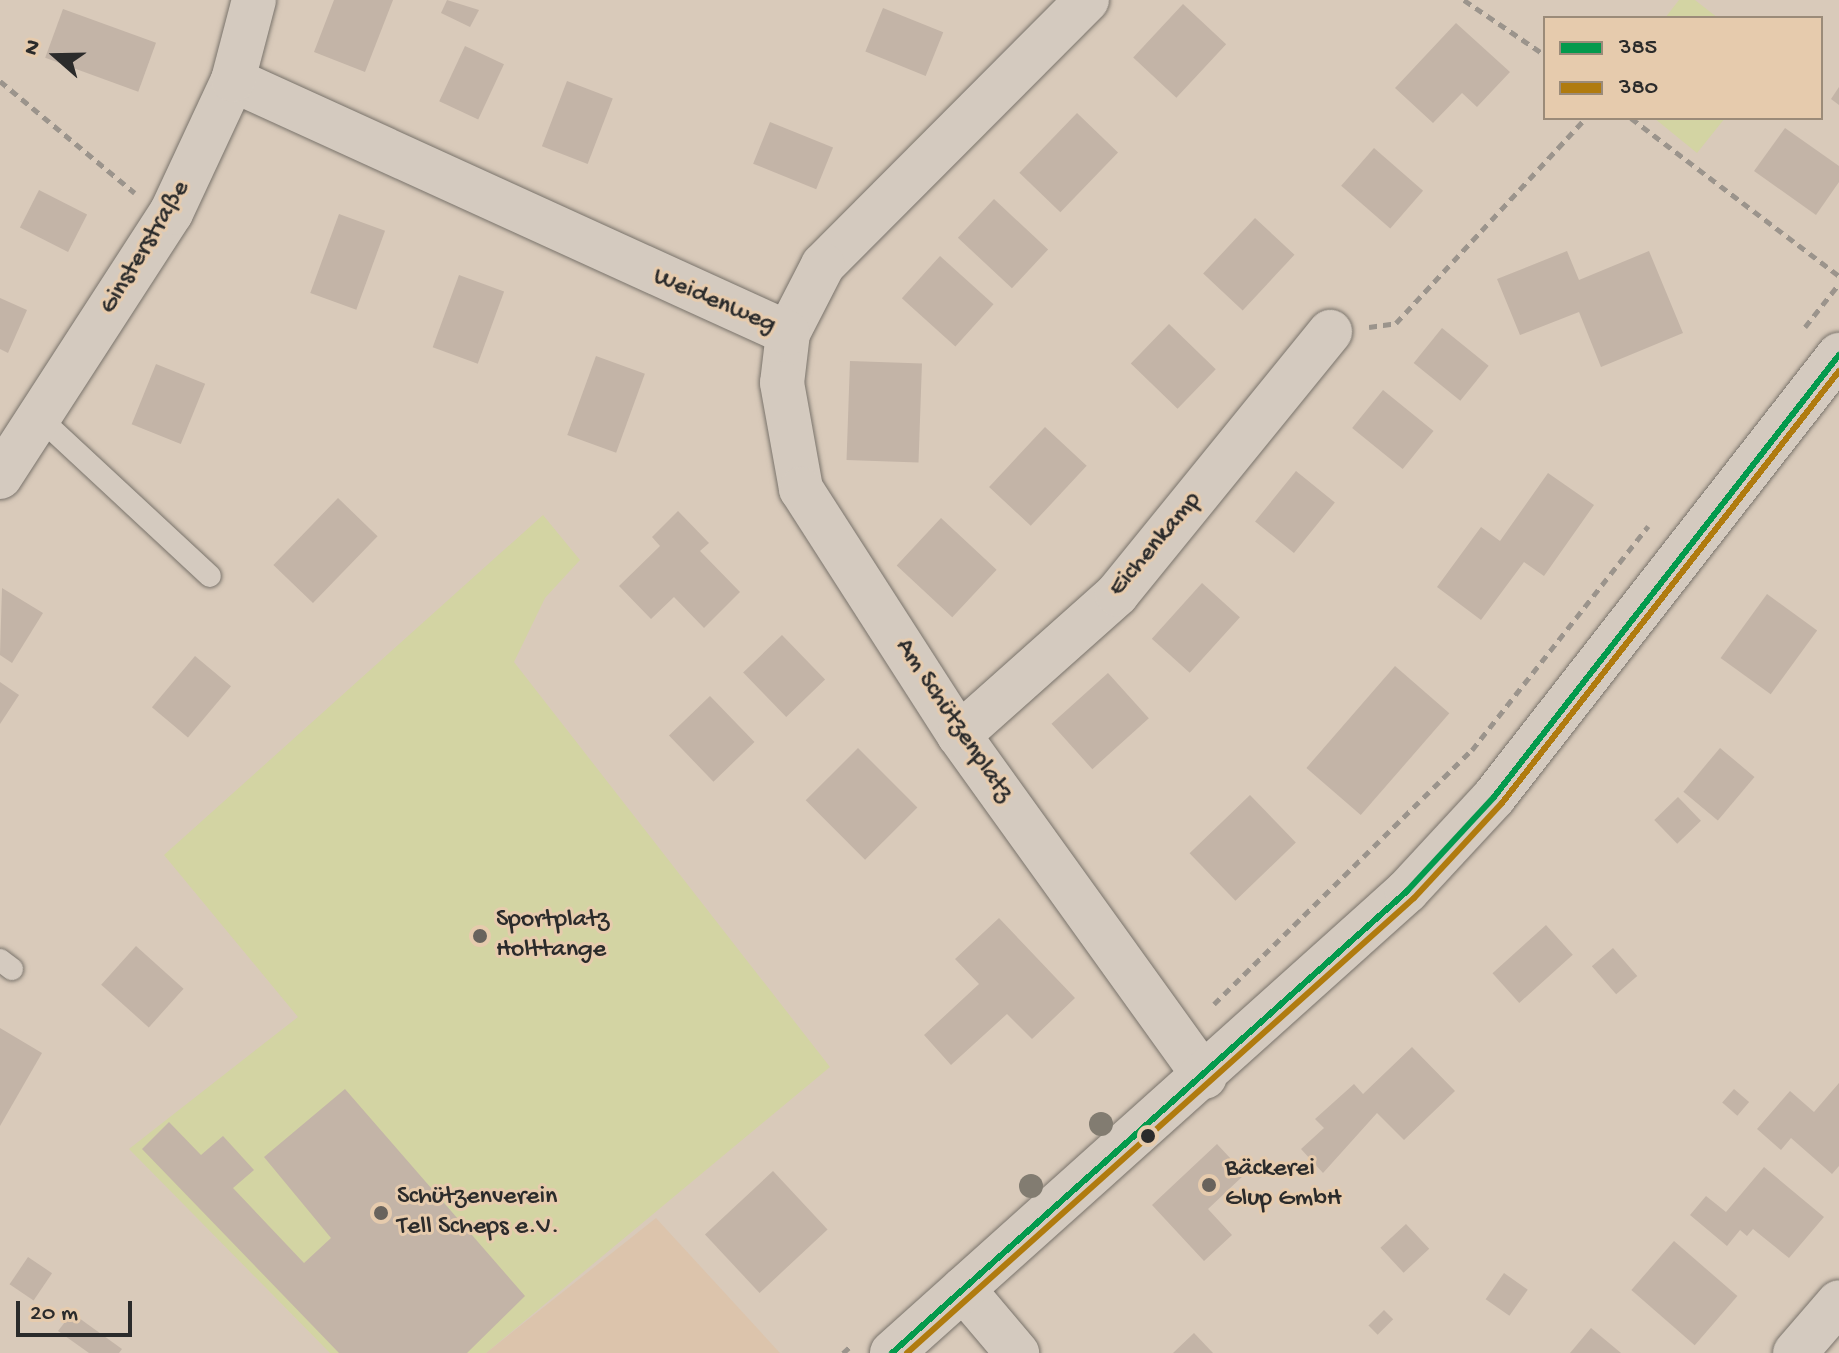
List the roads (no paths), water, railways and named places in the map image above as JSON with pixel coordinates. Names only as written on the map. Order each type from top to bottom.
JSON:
[{"type":"street","name":"Ginsterstraße","points":[[0,477],[42,420],[171,213],[233,80],[254,0]]},
{"type":"street","name":"Weidenweg","points":[[233,80],[788,333],[823,265],[1087,0]]},
{"type":"street","name":"Eichenkamp","points":[[959,735],[1117,594],[1330,332]]},
{"type":"street","name":"Am Schützenplatz","points":[[788,333],[782,383],[801,489],[959,735],[1205,1077]]},
{"type":"street","points":[[879,1343],[963,1289],[1205,1077],[1407,891],[1494,797],[1839,355]]},
{"type":"street","points":[[963,1289],[1017,1353]]},
{"type":"street","points":[[1795,1353],[1839,1302]]},
{"type":"lane","points":[[42,420],[210,576]]},
{"type":"place","name":"Sportplatz Holttange","points":[[480,936]]},
{"type":"place","name":"Bäckerei Glup GmbH","points":[[1209,1185]]},
{"type":"place","name":"Schützenverein Tell Scheps e.V.","points":[[381,1213]]}]
